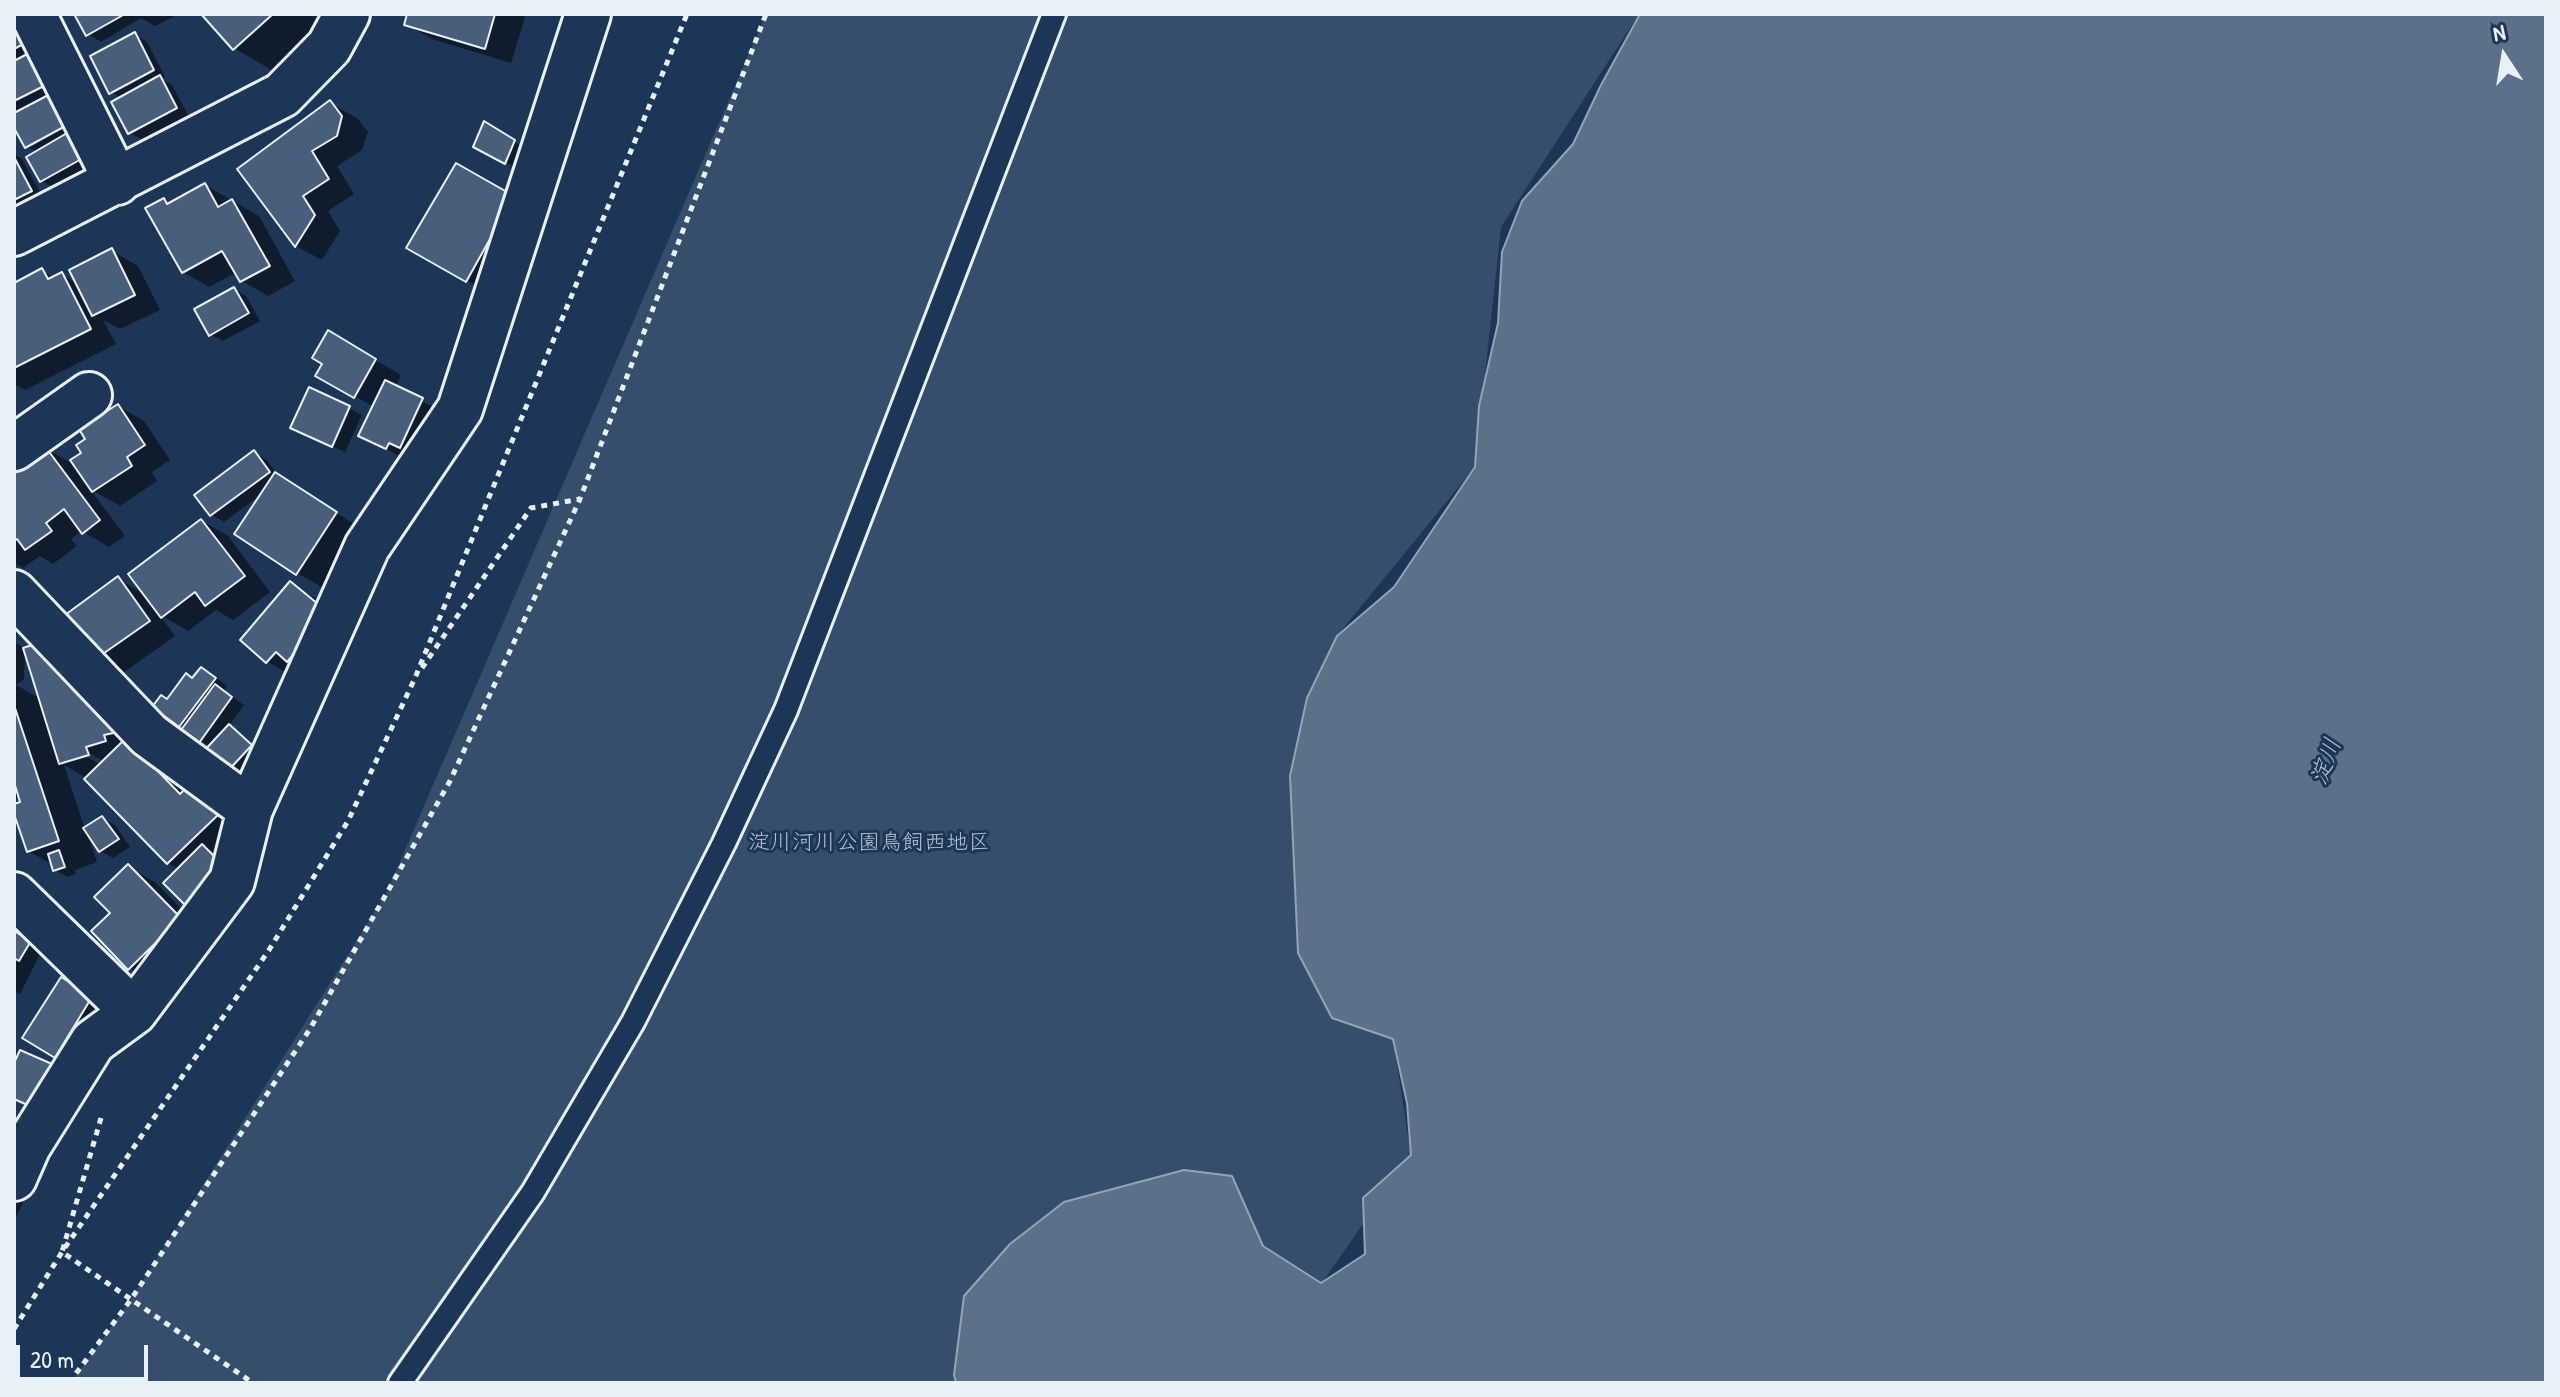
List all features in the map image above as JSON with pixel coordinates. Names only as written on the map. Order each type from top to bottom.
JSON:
[{"type":"street","points":[[33,14],[117,182]]},
{"type":"street","points":[[14,233],[282,95],[329,47],[347,14]]},
{"type":"street","points":[[14,1178],[28,1146],[93,1042],[134,1012],[232,881],[250,809],[367,547],[460,409],[588,14]]},
{"type":"street","points":[[14,448],[89,395]]},
{"type":"street","points":[[14,593],[149,735],[250,809]]},
{"type":"street","points":[[14,895],[134,1012]]},
{"type":"lane","points":[[400,1383],[541,1179],[633,1022],[724,843],[786,710],[1054,14]]},
{"type":"path","points":[[14,1329],[62,1252],[269,950],[348,821],[415,678],[687,14]]},
{"type":"path","points":[[69,1383],[132,1298],[310,1029],[443,793],[580,499],[766,14]]},
{"type":"path","points":[[415,678],[531,508],[580,499]]},
{"type":"path","points":[[62,1252],[102,1116]]},
{"type":"path","points":[[62,1252],[253,1383]]},
{"type":"green space","name":"淀川河川公園鳥飼西地区","points":[[766,14],[1639,14],[1501,227],[1475,467],[1337,636],[1332,1018],[1393,1039],[1411,1155],[1322,1283],[1263,1246],[954,1375],[956,1383],[71,1383],[132,1298],[386,894]]},
{"type":"water","name":"淀川","points":[[1640,14],[2546,14],[2546,1383],[956,1383],[954,1375],[964,1296],[1010,1244],[1064,1202],[1184,1170],[1232,1176],[1263,1246],[1321,1283],[1365,1254],[1363,1198],[1411,1155],[1407,1103],[1393,1039],[1332,1018],[1298,953],[1290,776],[1307,698],[1337,636],[1394,587],[1475,467],[1479,406],[1498,323],[1502,252],[1522,201],[1573,144]]},
{"type":"building","points":[[74,14],[125,14],[86,36]]},
{"type":"building","points":[[201,14],[273,14],[233,50]]},
{"type":"building","points":[[407,14],[495,14],[485,49],[404,25]]},
{"type":"building","points":[[14,19],[27,42],[14,49]]},
{"type":"building","points":[[135,32],[154,70],[109,94],[90,56]]},
{"type":"building","points":[[29,53],[46,85],[14,101],[14,61]]},
{"type":"building","points":[[160,75],[177,108],[128,134],[111,102]]},
{"type":"building","points":[[54,92],[71,123],[25,148],[14,128],[14,113]]},
{"type":"building","points":[[330,100],[342,116],[337,136],[312,151],[329,179],[303,196],[315,215],[295,247],[237,169]]},
{"type":"building","points":[[484,121],[515,140],[505,164],[473,147]]},
{"type":"building","points":[[79,126],[94,152],[40,182],[26,157]]},
{"type":"building","points":[[14,157],[32,191],[14,200]]},
{"type":"building","points":[[456,163],[514,196],[466,282],[406,248]]},
{"type":"building","points":[[205,183],[218,207],[232,199],[270,266],[240,282],[222,251],[182,273],[145,208],[164,198],[167,204]]},
{"type":"building","points":[[112,248],[135,295],[92,316],[69,270]]},
{"type":"building","points":[[42,268],[48,279],[62,272],[91,329],[14,368],[14,283]]},
{"type":"building","points":[[234,287],[249,313],[209,336],[194,309]]},
{"type":"building","points":[[328,330],[376,359],[354,398],[315,376],[322,364],[312,358]]},
{"type":"building","points":[[385,380],[423,398],[400,448],[389,443],[386,449],[358,436]]},
{"type":"building","points":[[309,387],[350,406],[332,447],[290,428]]},
{"type":"building","points":[[118,404],[145,445],[127,457],[132,466],[92,492],[70,460],[81,453],[76,445],[85,439],[79,429]]},
{"type":"building","points":[[44,445],[100,520],[82,534],[64,509],[46,523],[52,531],[25,550],[17,539],[14,541],[14,467]]},
{"type":"building","points":[[254,450],[270,472],[210,516],[194,495]]},
{"type":"building","points":[[275,472],[337,512],[296,575],[234,534]]},
{"type":"building","points":[[201,519],[245,576],[205,606],[195,592],[161,618],[128,574]]},
{"type":"building","points":[[118,576],[150,621],[97,658],[65,615]]},
{"type":"building","points":[[290,581],[329,613],[287,662],[276,652],[266,663],[240,640]]},
{"type":"building","points":[[47,640],[118,732],[104,735],[106,741],[86,747],[89,755],[59,764],[23,648]]},
{"type":"building","points":[[201,667],[216,678],[179,727],[152,707],[161,695],[167,699],[186,673],[192,678]]},
{"type":"building","points":[[215,684],[232,697],[199,743],[181,730]]},
{"type":"building","points":[[14,705],[59,841],[27,852],[14,814],[14,804],[20,802],[14,782]]},
{"type":"building","points":[[229,724],[252,745],[225,774],[202,753]]},
{"type":"building","points":[[126,738],[180,794],[192,782],[221,812],[167,864],[84,779]]},
{"type":"building","points":[[102,816],[119,839],[99,852],[83,828]]},
{"type":"building","points":[[202,844],[227,869],[188,908],[163,883]]},
{"type":"building","points":[[59,850],[65,867],[53,871],[48,854]]},
{"type":"building","points":[[128,864],[181,918],[128,970],[91,931],[110,913],[94,897]]},
{"type":"building","points":[[14,931],[31,941],[19,961],[14,958]]},
{"type":"building","points":[[61,977],[76,986],[98,987],[55,1058],[22,1038]]},
{"type":"building","points":[[20,1050],[52,1064],[32,1107],[14,1099],[14,1063]]}]
